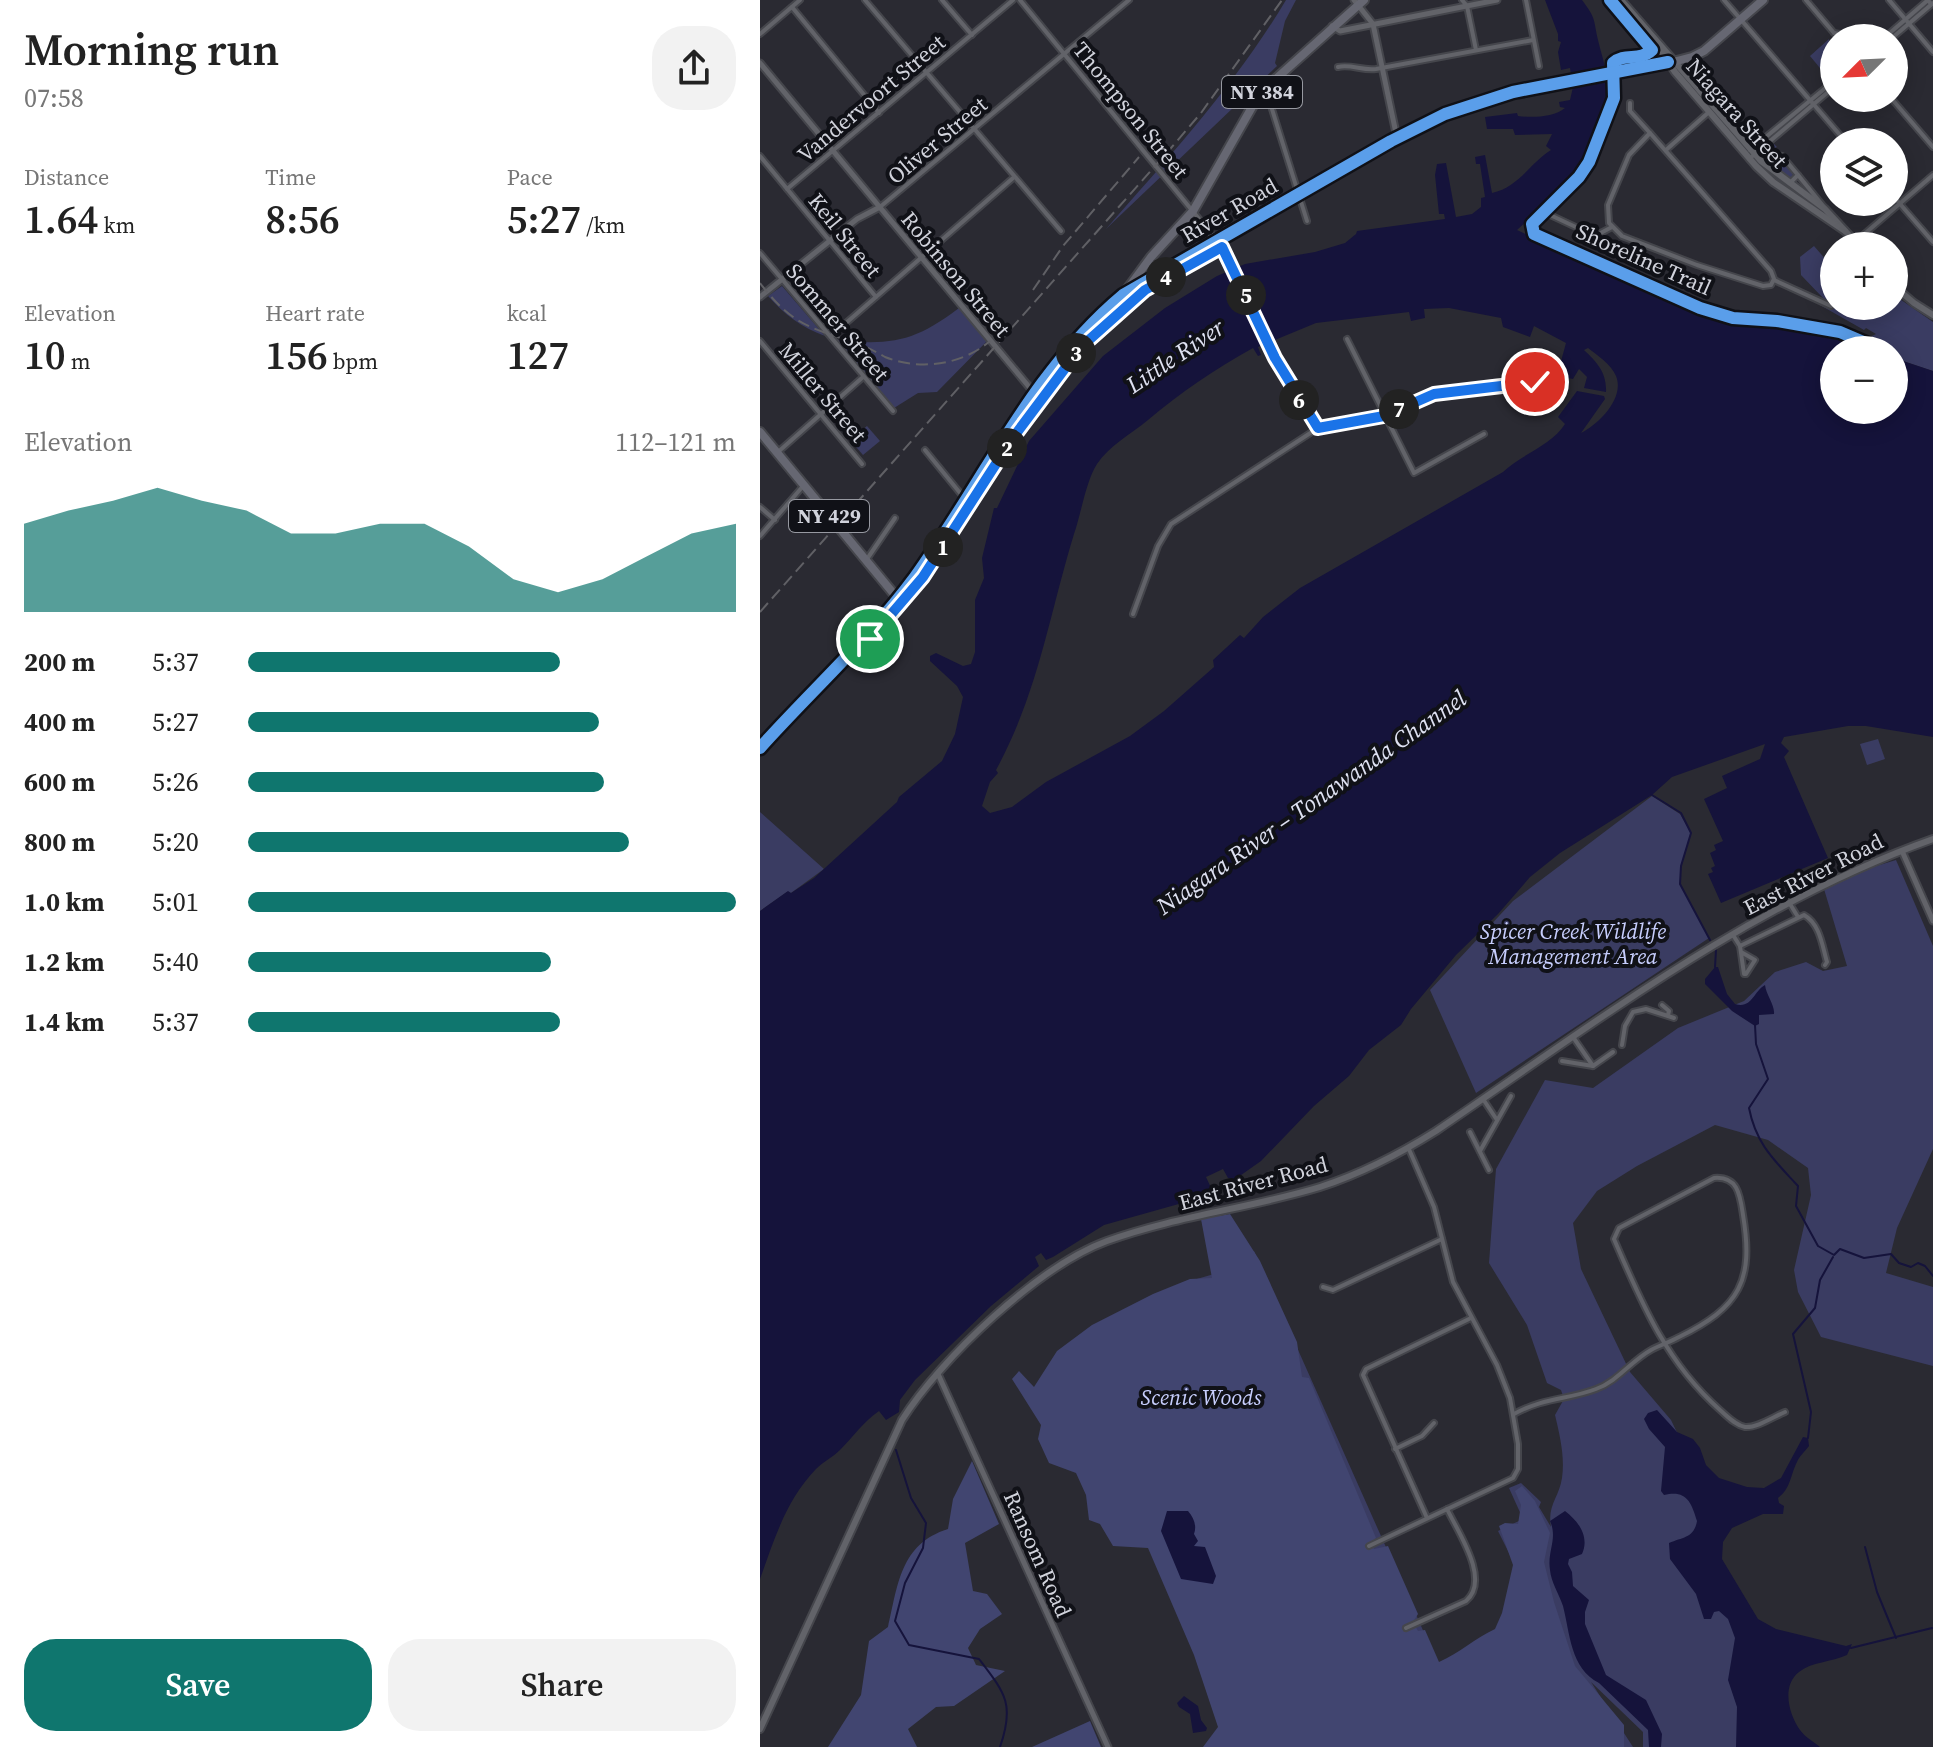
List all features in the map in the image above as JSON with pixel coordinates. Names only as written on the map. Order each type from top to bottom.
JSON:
[{"type":"main road","name":"Niagara Street","points":[[1621,0],[1773,182],[1845,231]]},
{"type":"main road","name":"River Road","points":[[760,748],[898,599],[1036,395],[1088,327],[1123,295],[1397,138],[1472,104],[1541,86],[1672,62],[1701,53],[1763,0]]},
{"type":"main road","name":"NY 384","points":[[1123,295],[1151,257],[1193,211],[1252,105],[1265,88],[1358,2]]},
{"type":"main road","name":"Niagara Street","points":[[1750,154],[1820,206]]},
{"type":"main road","name":"Niagara Street","points":[[1831,216],[1845,231]]},
{"type":"main road","points":[[1908,298],[1933,315]]},
{"type":"main road","name":"NY 429","points":[[760,432],[898,599]]},
{"type":"main road","name":"East River Road","points":[[760,1729],[906,1414],[938,1374],[1017,1296],[1096,1246],[1137,1232],[1317,1188],[1408,1147],[1685,961],[1869,863],[1933,839]]},
{"type":"street","points":[[760,34],[800,0]]},
{"type":"street","points":[[865,0],[1061,231]]},
{"type":"street","points":[[942,0],[972,35]]},
{"type":"street","name":"Vandervoort Street","points":[[787,189],[1013,0]]},
{"type":"street","name":"Thompson Street","points":[[1020,0],[1217,240],[1290,386],[1318,428]]},
{"type":"street","name":"Oliver Street","points":[[760,297],[857,219],[880,207],[1129,0]]},
{"type":"street","points":[[1462,0],[1467,6],[1476,50]]},
{"type":"street","points":[[1332,26],[1340,31],[1497,0]]},
{"type":"street","points":[[1526,0],[1539,66]]},
{"type":"street","points":[[1724,0],[1834,128]]},
{"type":"street","points":[[1806,0],[1825,24]]},
{"type":"street","points":[[1889,0],[1933,52]]},
{"type":"street","points":[[1358,2],[1373,24],[1397,138]]},
{"type":"street","points":[[1903,24],[1931,2]]},
{"type":"street","points":[[792,7],[879,113]]},
{"type":"street","points":[[1904,24],[1907,21]]},
{"type":"street","points":[[1338,67],[1383,68],[1533,40]]},
{"type":"street","name":"Robinson Street","points":[[760,63],[1036,395]]},
{"type":"street","points":[[1265,88],[1307,221]]},
{"type":"street","points":[[1812,103],[1820,95]]},
{"type":"street","points":[[1750,154],[1820,97]]},
{"type":"street","points":[[1630,103],[1630,111],[1771,271],[1774,280],[1820,298]]},
{"type":"street","points":[[1666,150],[1712,110]]},
{"type":"street","points":[[1903,112],[1933,147]]},
{"type":"street","points":[[1650,133],[1629,155],[1609,201],[1607,214],[1612,227],[1622,236],[1717,272],[1763,286],[1769,286],[1774,280]]},
{"type":"street","name":"Niagara Street","points":[[1772,154],[1782,156],[1820,203]]},
{"type":"street","name":"Keil Street","points":[[760,156],[876,297]]},
{"type":"street","name":"Niagara Street","points":[[1789,184],[1798,175]]},
{"type":"street","points":[[1908,197],[1933,175]]},
{"type":"street","points":[[831,336],[1013,178]]},
{"type":"street","points":[[1908,213],[1933,242]]},
{"type":"street","points":[[1548,214],[1595,236],[1604,234],[1612,227]]},
{"type":"street","points":[[1870,232],[1887,216]]},
{"type":"street","name":"Sommer Street","points":[[760,253],[893,411]]},
{"type":"street","points":[[1347,339],[1414,473],[1484,434]]},
{"type":"street","name":"Miller Street","points":[[760,341],[862,464]]},
{"type":"street","points":[[777,453],[863,377]]},
{"type":"street","points":[[1133,614],[1158,546],[1171,524],[1318,428],[1384,416],[1434,394],[1547,381]]},
{"type":"street","points":[[925,450],[965,499]]},
{"type":"street","points":[[760,536],[804,485]]},
{"type":"street","points":[[760,507],[775,520]]},
{"type":"street","points":[[866,561],[895,518]]},
{"type":"street","points":[[1902,850],[1933,921]]},
{"type":"street","points":[[1790,904],[1798,917]]},
{"type":"street","points":[[1740,949],[1804,915],[1817,928],[1827,962],[1825,965]]},
{"type":"street","points":[[1733,935],[1746,974],[1755,960],[1740,949]]},
{"type":"street","points":[[1658,1011],[1663,998]]},
{"type":"street","points":[[1625,1001],[1633,1012]]},
{"type":"street","points":[[1622,1045],[1625,1026],[1633,1012],[1658,1011],[1671,1016],[1662,1005]]},
{"type":"street","points":[[1573,1037],[1593,1066]]},
{"type":"street","points":[[1562,1061],[1593,1066],[1613,1052]]},
{"type":"street","points":[[1480,1151],[1511,1096]]},
{"type":"street","points":[[1483,1099],[1497,1120]]},
{"type":"street","points":[[1470,1132],[1489,1170]]},
{"type":"street","points":[[1369,1546],[1515,1475],[1518,1444],[1514,1414],[1502,1376],[1453,1282],[1430,1192],[1408,1147]]},
{"type":"street","points":[[1514,1414],[1545,1400],[1601,1387],[1643,1355],[1664,1344],[1678,1338],[1717,1315],[1735,1297],[1746,1275],[1748,1246],[1740,1193],[1734,1183],[1724,1177],[1714,1178],[1619,1228],[1614,1239],[1650,1322],[1664,1344],[1697,1387],[1735,1423],[1744,1427],[1785,1412]]},
{"type":"street","points":[[1323,1287],[1333,1290],[1442,1239]]},
{"type":"street","points":[[1427,1518],[1363,1380],[1366,1369],[1471,1318]]},
{"type":"street","name":"Ransom Road","points":[[938,1374],[1108,1747]]},
{"type":"street","points":[[1395,1449],[1422,1436],[1434,1423]]},
{"type":"street","points":[[1406,1628],[1466,1601],[1472,1594],[1477,1574],[1447,1509]]},
{"type":"green space","points":[[1286,0],[1296,0],[1285,21],[1275,63],[1277,66],[1106,229],[1224,90]]},
{"type":"green space","points":[[1820,47],[1820,68],[1810,56]]},
{"type":"green space","points":[[1774,144],[1777,147],[1767,151],[1767,158],[1783,163],[1793,174],[1790,180],[1762,157],[1764,152]]},
{"type":"green space","points":[[1814,246],[1820,253],[1820,295],[1801,275],[1800,257]]},
{"type":"green space","points":[[782,286],[825,336],[794,320],[768,296]]},
{"type":"green space","points":[[964,304],[992,336],[937,392],[918,393],[894,408],[836,340],[874,342],[904,338],[932,326]]},
{"type":"green space","points":[[1908,305],[1933,322],[1933,371],[1908,363],[1908,336],[1872,336],[1876,334],[1866,328],[1864,330],[1846,320],[1908,320]]},
{"type":"green space","points":[[867,426],[880,441],[863,455],[850,440]]},
{"type":"green space","points":[[1878,739],[1885,759],[1867,765],[1860,744]]},
{"type":"green space","name":"Spicer Creek Wildlife Management Area","points":[[1652,796],[1680,814],[1691,833],[1681,866],[1680,884],[1709,938],[1476,1093],[1430,990],[1513,901]]},
{"type":"green space","points":[[760,812],[824,869],[760,911]]},
{"type":"green space","points":[[1896,860],[1933,946],[1933,1149],[1897,1228],[1886,1273],[1933,1287],[1933,1366],[1821,1337],[1798,1292],[1794,1270],[1811,1195],[1808,1168],[1768,1140],[1715,1125],[1597,1191],[1573,1223],[1581,1269],[1630,1372],[1671,1420],[1698,1476],[1719,1567],[1784,1747],[1643,1747],[1643,1732],[1591,1682],[1633,1747],[1238,1747],[1183,1283],[1214,1274],[1201,1218],[1219,1214],[1229,1257],[1254,1251],[1438,1664],[1499,1636],[1515,1565],[1498,1531],[1523,1519],[1509,1488],[1521,1483],[1541,1502],[1539,1507],[1551,1527],[1552,1507],[1563,1470],[1562,1446],[1555,1415],[1564,1399],[1561,1390],[1547,1383],[1527,1325],[1489,1263],[1496,1169],[1545,1080],[1593,1088],[1678,1028],[1744,1001],[1775,972],[1806,962],[1823,971],[1847,966],[1824,889],[1863,870]]},
{"type":"green space","name":"Scenic Woods","points":[[1230,1214],[1260,1261],[1297,1342],[1302,1377],[1309,1378],[1376,1538],[1371,1542],[1374,1549],[1388,1546],[1418,1614],[1413,1622],[1418,1631],[1425,1630],[1439,1662],[1495,1629],[1502,1613],[1513,1565],[1499,1526],[1518,1524],[1521,1505],[1515,1491],[1522,1486],[1535,1501],[1550,1533],[1544,1562],[1575,1666],[1624,1725],[1624,1747],[1203,1747],[1218,1727],[1194,1655],[1148,1548],[1113,1546],[1100,1524],[1089,1520],[1086,1495],[1076,1473],[1049,1463],[1038,1439],[1041,1425],[1012,1379],[1019,1371],[1034,1387],[1057,1351],[1092,1325],[1190,1279],[1212,1278],[1201,1219]]},
{"type":"green space","points":[[972,1461],[999,1524],[965,1543],[973,1591],[987,1594],[1002,1614],[980,1629],[968,1648],[976,1665],[1005,1671],[954,1706],[936,1707],[908,1729],[917,1747],[828,1747],[861,1695],[869,1641],[888,1627],[904,1568],[920,1545],[948,1529],[953,1499]]},
{"type":"green space","points":[[1090,1721],[1101,1747],[1032,1747]]},
{"type":"water","points":[[1545,0],[1582,0],[1593,18],[1605,68],[1605,100],[1594,135],[1573,178],[1517,230],[1697,313],[1736,324],[1755,324],[1820,336],[1820,424],[1908,424],[1908,363],[1933,371],[1933,737],[1848,726],[1784,737],[1781,743],[1789,751],[1784,757],[1828,858],[1721,903],[1708,874],[1713,872],[1711,868],[1715,866],[1710,853],[1716,850],[1714,845],[1723,841],[1704,799],[1727,788],[1722,776],[1760,759],[1765,744],[1672,777],[1652,795],[1560,853],[1530,877],[1456,955],[1401,1025],[1369,1050],[1349,1076],[1314,1106],[1261,1161],[1234,1180],[1228,1178],[1223,1169],[1206,1177],[1213,1192],[1200,1198],[1104,1225],[1053,1257],[1046,1260],[1041,1253],[1035,1257],[1039,1266],[991,1306],[915,1380],[900,1400],[899,1412],[886,1420],[879,1411],[837,1453],[816,1469],[782,1521],[760,1579],[760,911],[788,891],[791,893],[814,878],[899,797],[942,761],[955,734],[963,697],[957,686],[930,661],[930,656],[936,653],[963,666],[971,664],[975,652],[975,600],[984,578],[982,558],[994,508],[997,508],[1029,441],[1103,356],[1165,308],[1217,276],[1245,264],[1315,252],[1345,243],[1357,231],[1445,219],[1444,214],[1439,214],[1435,175],[1437,164],[1446,163],[1456,217],[1472,214],[1481,207],[1481,198],[1485,197],[1480,164],[1476,164],[1475,157],[1485,155],[1492,193],[1510,186],[1551,150],[1546,146],[1552,134],[1515,135],[1513,129],[1487,129],[1485,117],[1517,113],[1518,116],[1543,116],[1565,108],[1560,107],[1559,102],[1570,100],[1573,87],[1570,68],[1561,70],[1558,52],[1561,42],[1558,41]],"holes":[[[1449,308],[1501,318],[1503,327],[1530,337],[1534,326],[1566,343],[1557,376],[1561,384],[1566,386],[1568,378],[1573,379],[1579,369],[1587,377],[1584,388],[1606,392],[1600,368],[1584,350],[1588,348],[1608,364],[1616,376],[1617,393],[1609,409],[1581,433],[1605,399],[1604,396],[1577,391],[1558,417],[1565,424],[1545,444],[1503,472],[1300,588],[1263,617],[1244,638],[1240,635],[1213,660],[1214,667],[1130,736],[1046,782],[1012,807],[990,813],[982,806],[1033,683],[1090,479],[1097,464],[1108,452],[1173,400],[1225,364],[1253,348],[1258,356],[1261,355],[1258,347],[1316,323],[1409,312],[1411,321],[1425,318],[1424,309]]]},
{"type":"water","points":[[1718,967],[1727,994],[1735,1004],[1749,1002],[1765,985],[1774,1014],[1759,1015],[1759,1024],[1755,1026],[1732,1011],[1705,984],[1705,979]]},
{"type":"water","points":[[1657,1410],[1677,1432],[1693,1439],[1706,1465],[1719,1478],[1747,1487],[1764,1488],[1781,1478],[1803,1437],[1808,1438],[1809,1446],[1778,1498],[1784,1506],[1783,1514],[1763,1514],[1732,1528],[1723,1542],[1722,1559],[1758,1619],[1776,1629],[1846,1646],[1852,1644],[1847,1655],[1804,1669],[1790,1685],[1790,1709],[1796,1724],[1804,1735],[1820,1747],[1736,1747],[1737,1707],[1728,1680],[1735,1638],[1728,1619],[1719,1611],[1714,1612],[1711,1619],[1704,1619],[1696,1594],[1670,1559],[1669,1543],[1691,1534],[1697,1521],[1683,1496],[1664,1495],[1661,1491],[1665,1447],[1644,1419],[1648,1413]]},
{"type":"water","points":[[1167,1511],[1188,1511],[1192,1516],[1198,1541],[1194,1546],[1205,1547],[1216,1576],[1213,1584],[1181,1579],[1161,1531]]},
{"type":"water","points":[[1565,1511],[1584,1535],[1582,1554],[1569,1559],[1568,1564],[1573,1586],[1589,1600],[1585,1624],[1606,1675],[1646,1700],[1662,1734],[1661,1747],[1649,1747],[1648,1730],[1589,1676],[1577,1659],[1550,1570],[1553,1534],[1550,1521]]},
{"type":"water","points":[[1184,1696],[1198,1706],[1206,1731],[1193,1733],[1190,1714],[1177,1703]]},
{"type":"pier","points":[[1235,264],[1272,345],[1266,348],[1228,267]]},
{"type":"waterway","points":[[1652,795],[1681,813],[1691,833],[1681,866],[1680,884],[1710,940]]},
{"type":"waterway","points":[[1715,967],[1716,950]]},
{"type":"waterway","points":[[1755,1025],[1756,1044],[1768,1079],[1749,1108],[1752,1121],[1767,1151],[1798,1186],[1796,1206],[1818,1246],[1834,1255],[1840,1249],[1864,1258],[1891,1254],[1899,1263],[1911,1267],[1918,1263],[1925,1266],[1933,1276]]},
{"type":"waterway","points":[[1808,1438],[1811,1412],[1793,1334],[1815,1308],[1820,1280],[1833,1257]]},
{"type":"waterway","points":[[896,1450],[911,1498],[926,1523],[923,1548],[905,1583],[895,1621],[909,1645],[979,1659],[1005,1700],[1007,1720],[1000,1747]]},
{"type":"waterway","points":[[1865,1547],[1877,1592],[1896,1638]]},
{"type":"waterway","points":[[1851,1648],[1932,1628]]},
{"type":"railway","points":[[760,612],[1201,113],[1282,0]]},
{"type":"railway","points":[[1033,290],[1063,246],[1139,157]]},
{"type":"railway","points":[[760,283],[784,310],[806,325],[898,361],[926,364],[954,360],[967,356],[990,341]]},
{"type":"cycle path","name":"Shoreline Trail","points":[[1610,0],[1652,50],[1642,56],[1622,58],[1613,63],[1614,98],[1589,162],[1579,177],[1532,224],[1534,234],[1700,308],[1733,318],[1777,321],[1849,336]]},
{"type":"cycle path","points":[[760,748],[898,599],[1035,393],[1091,325],[1123,295],[1391,141],[1445,114],[1513,92],[1668,62]]},
{"type":"route","points":[[870,639],[923,577],[1012,439],[1081,347],[1145,290],[1222,247],[1275,358],[1318,428],[1384,416],[1434,394],[1535,382]]},
{"type":"water label","name":"Little River","points":[[1175,356]]},
{"type":"water label","name":"Niagara River – Tonawanda Channel","points":[[1311,802]]}]
